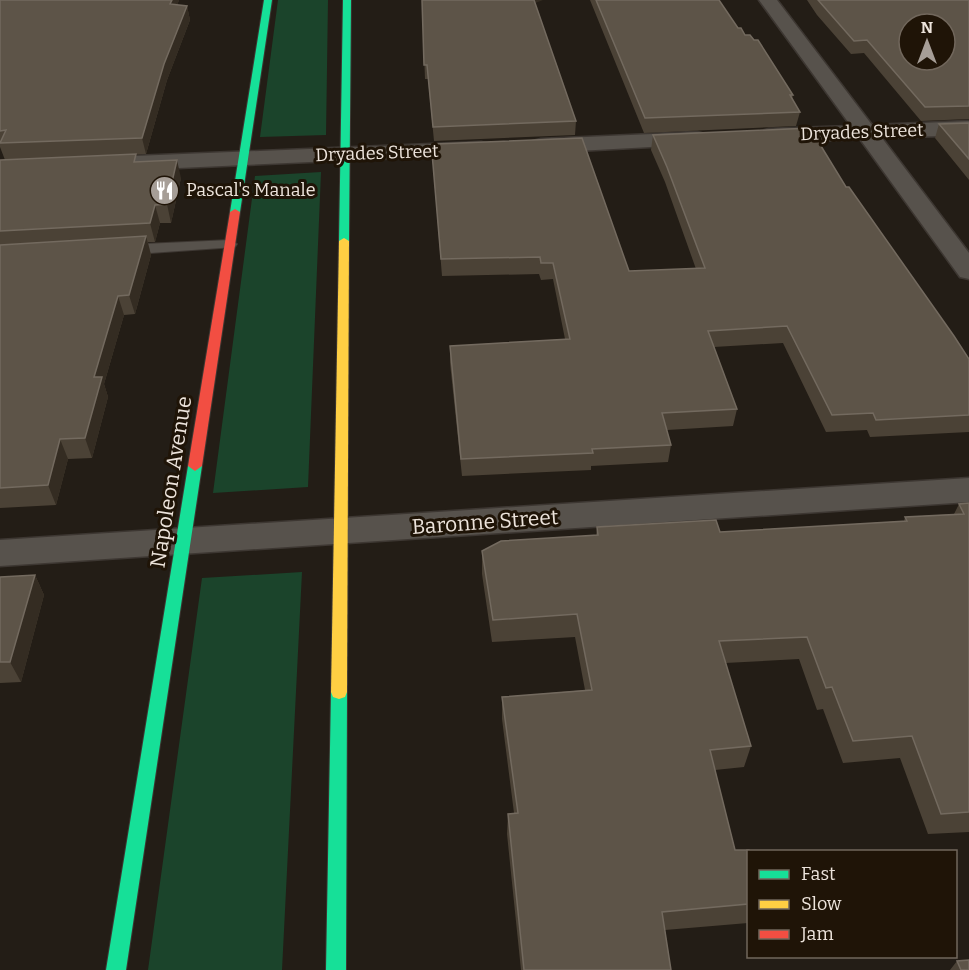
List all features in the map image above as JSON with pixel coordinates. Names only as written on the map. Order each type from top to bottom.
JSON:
[{"type":"main road","name":"Napoleon Avenue","points":[[116,970],[268,0]]},
{"type":"main road","points":[[336,970],[347,0]]},
{"type":"street","points":[[768,0],[969,271]]},
{"type":"street","name":"Dryades Street","points":[[748,137],[969,128]]},
{"type":"street","points":[[523,147],[724,138]]},
{"type":"street","name":"Dryades Street","points":[[116,164],[499,148]]},
{"type":"street","name":"Baronne Street","points":[[0,553],[969,490]]},
{"type":"lane","points":[[101,251],[230,244]]},
{"type":"green space","points":[[278,0],[328,0],[326,135],[260,137]]},
{"type":"green space","points":[[321,172],[308,487],[213,493],[255,176]]},
{"type":"green space","points":[[302,572],[282,970],[148,970],[202,578]]},
{"type":"building","points":[[0,0],[172,0],[170,4],[187,6],[164,64],[142,138],[0,143],[6,130],[0,131]]},
{"type":"building","points":[[422,0],[534,0],[576,121],[433,127],[427,65],[424,65]]},
{"type":"building","points":[[596,0],[719,0],[738,28],[741,28],[745,35],[758,40],[793,95],[790,95],[800,112],[645,118]]},
{"type":"building","points":[[818,0],[969,0],[969,106],[925,107],[867,40],[854,41]]},
{"type":"building","points":[[969,123],[969,159],[939,124]]},
{"type":"building","points":[[810,128],[846,187],[849,187],[969,359],[969,415],[876,420],[873,413],[832,415],[787,326],[708,331],[737,409],[662,413],[671,445],[592,449],[593,453],[461,459],[450,346],[570,339],[553,263],[541,263],[540,257],[441,259],[432,153],[435,153],[435,144],[582,138],[629,271],[705,268],[653,135]]},
{"type":"building","points":[[136,154],[134,162],[177,160],[167,204],[155,205],[150,223],[0,231],[0,160]]},
{"type":"building","points":[[146,236],[129,295],[118,296],[94,377],[102,377],[85,438],[60,439],[48,485],[0,488],[0,245]]},
{"type":"building","points":[[969,503],[969,812],[941,814],[912,736],[853,741],[832,687],[826,688],[807,637],[719,641],[751,746],[710,750],[735,850],[747,850],[747,904],[662,912],[671,970],[524,970],[508,814],[518,813],[502,697],[592,690],[577,614],[493,620],[482,551],[501,541],[598,535],[597,527],[716,520],[720,532],[907,521],[905,517],[964,514],[959,504]]},
{"type":"building","points":[[35,575],[10,662],[0,662],[0,577]]},
{"type":"building","points":[[969,960],[969,970],[961,970],[957,961]]},
{"type":"traffic: fast","points":[[235,212],[268,0]]},
{"type":"traffic: fast","points":[[344,241],[347,0]]},
{"type":"traffic: fast","points":[[116,970],[195,466]]},
{"type":"traffic: fast","points":[[336,970],[339,692]]},
{"type":"traffic: slow","points":[[339,692],[344,241]]},
{"type":"traffic: jam","points":[[195,466],[235,212]]},
{"type":"place","name":"Pascal's Manale","points":[[165,190]]}]
